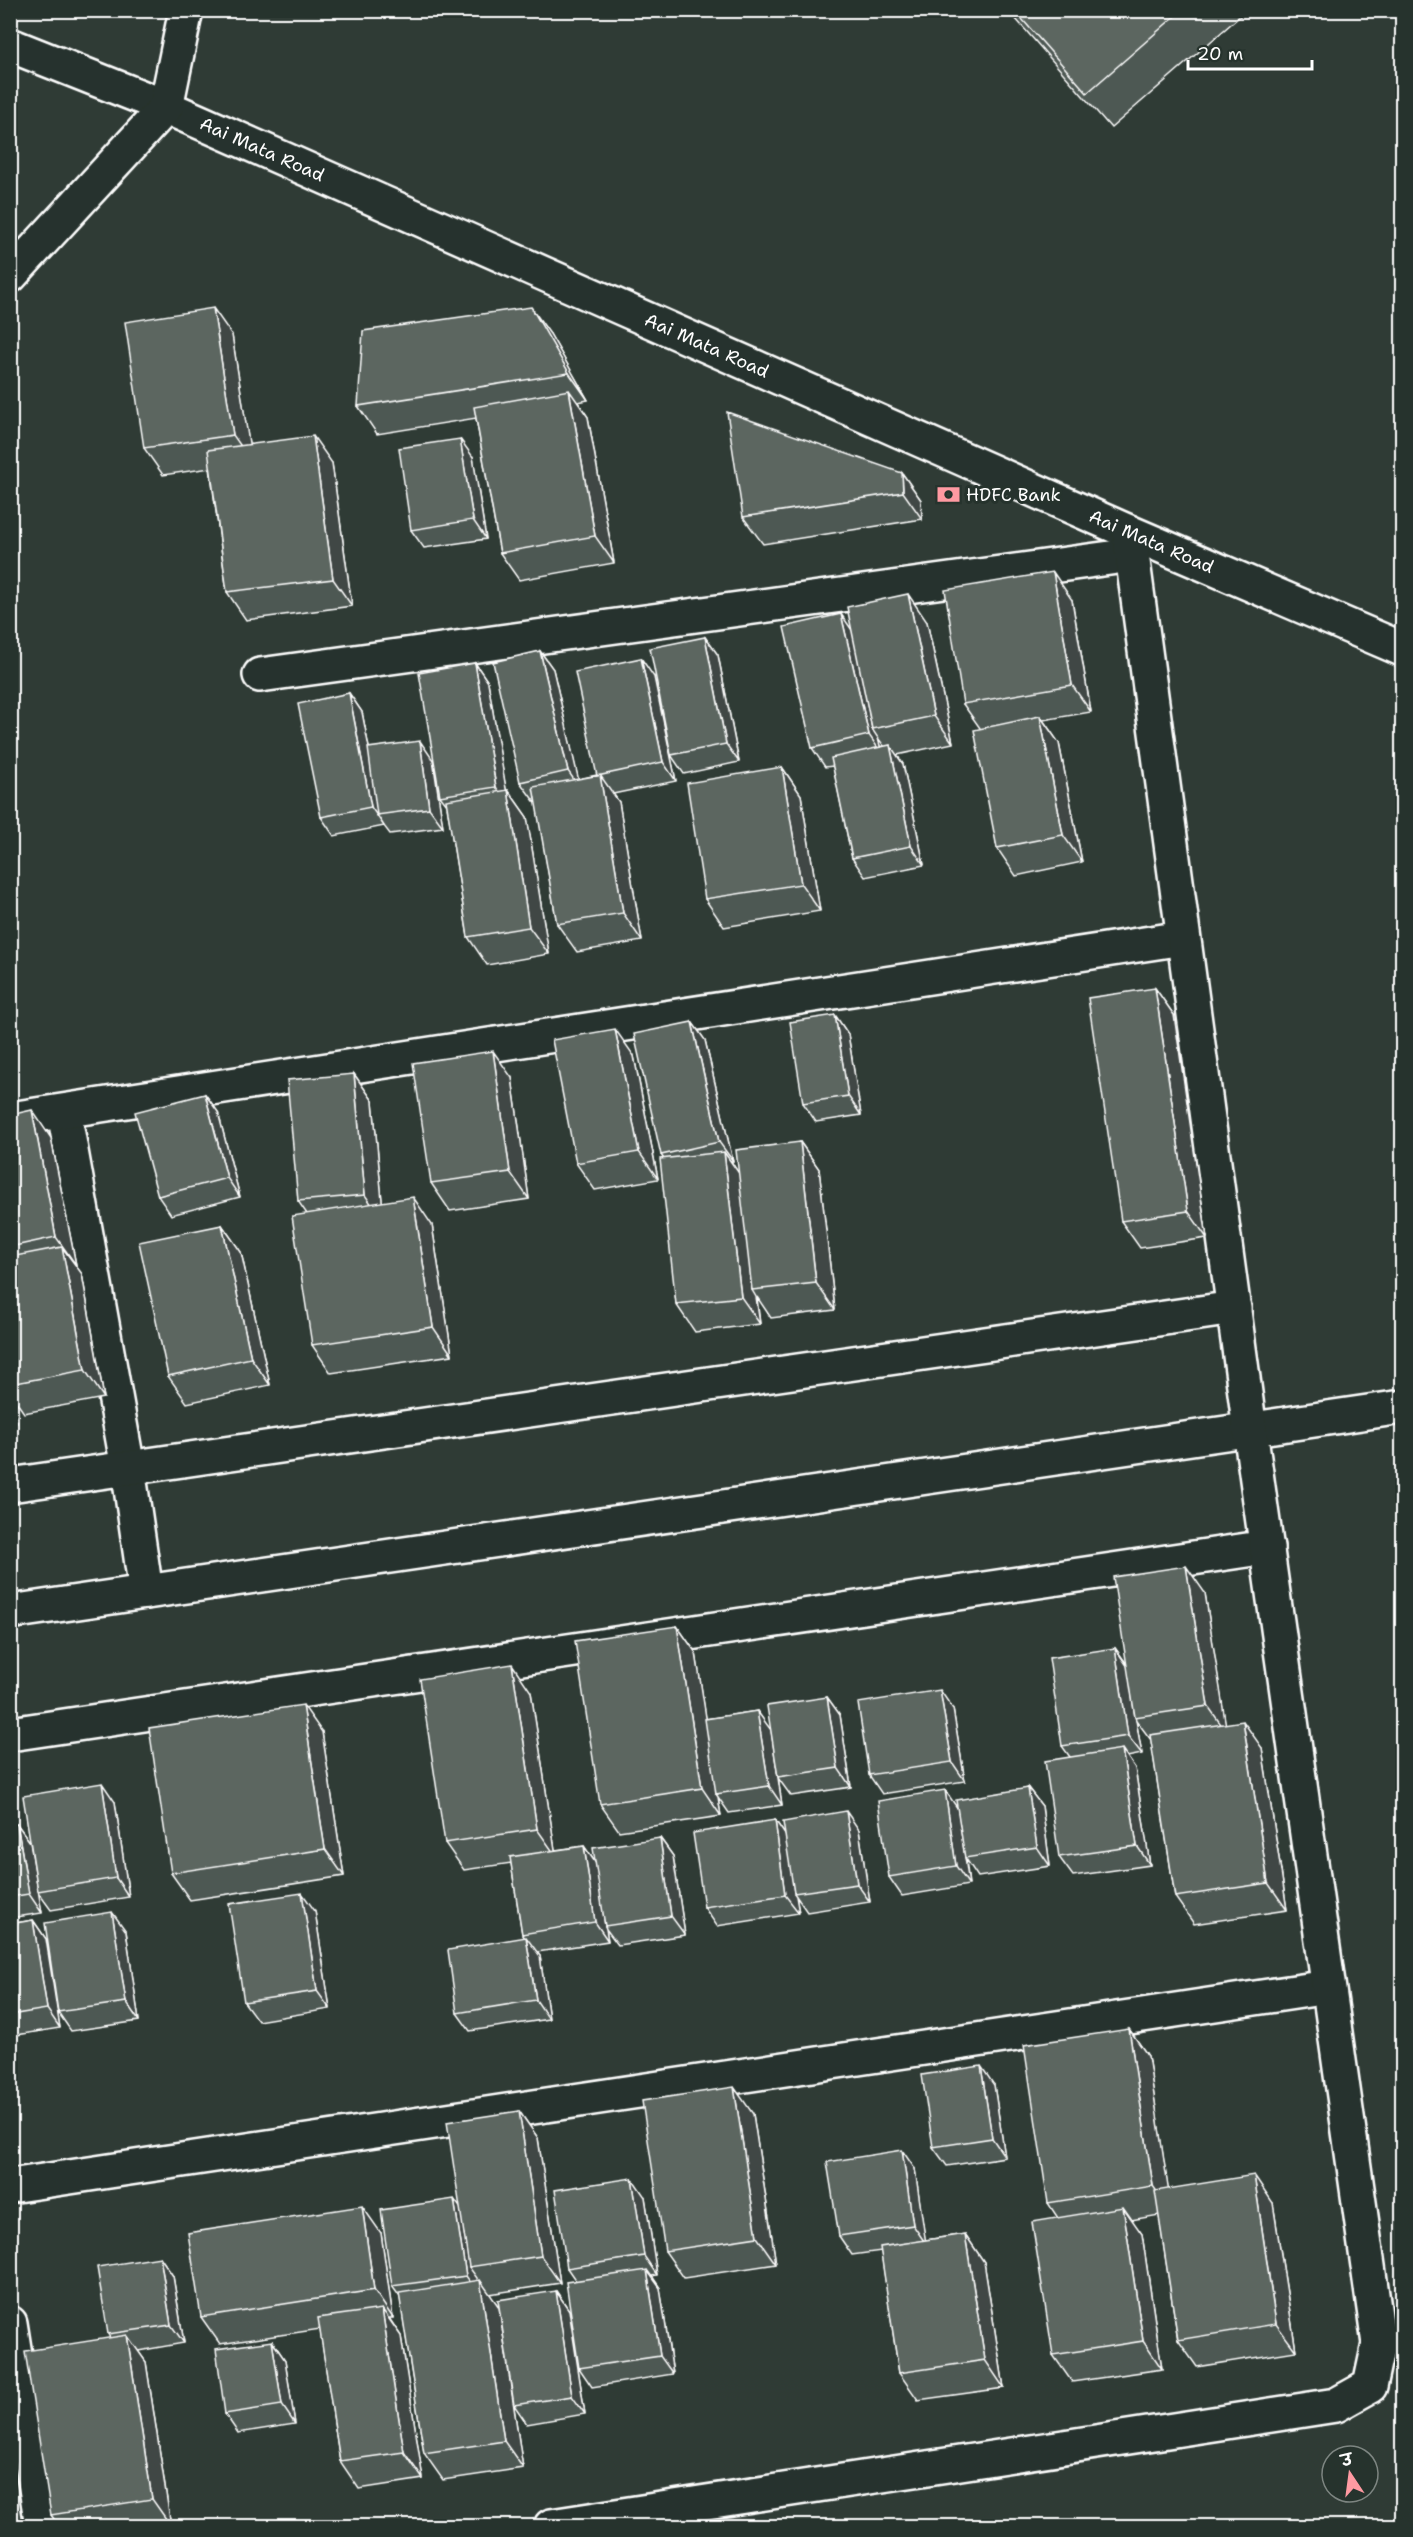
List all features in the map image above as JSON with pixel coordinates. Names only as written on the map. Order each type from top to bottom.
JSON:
[{"type":"street","points":[[10,276],[166,107],[186,10]]},
{"type":"street","name":"Aai Mata Road","points":[[10,45],[166,107],[1130,544],[1402,649]]},
{"type":"street","points":[[260,675],[1130,544],[1250,1430],[1379,2344],[1370,2386],[1336,2405],[551,2526]]},
{"type":"street","points":[[10,1119],[1183,938]]},
{"type":"street","points":[[64,1112],[128,1468],[146,1592]]},
{"type":"street","points":[[10,1485],[1234,1308]]},
{"type":"street","points":[[10,1612],[1402,1407]]},
{"type":"street","points":[[10,1734],[1267,1546]]},
{"type":"street","points":[[10,2186],[1328,1987]]},
{"type":"street","points":[[10,2323],[42,2526]]},
{"type":"building","points":[[1014,10],[1182,10],[1087,93]]},
{"type":"building","points":[[531,307],[569,373],[358,406],[363,331]]},
{"type":"building","points":[[213,308],[233,435],[144,448],[125,322]]},
{"type":"building","points":[[569,390],[595,536],[500,553],[474,407]]},
{"type":"building","points":[[727,412],[902,473],[903,492],[743,517]]},
{"type":"building","points":[[313,436],[333,579],[227,592],[208,450]]},
{"type":"building","points":[[460,439],[473,520],[411,530],[399,448]]},
{"type":"building","points":[[1053,572],[1072,685],[963,704],[945,590]]},
{"type":"building","points":[[908,594],[934,716],[872,729],[847,607]]},
{"type":"building","points":[[841,614],[869,735],[812,748],[784,627]]},
{"type":"building","points":[[705,637],[726,744],[671,755],[650,648]]},
{"type":"building","points":[[540,651],[568,771],[520,782],[493,662]]},
{"type":"building","points":[[641,658],[663,762],[597,776],[575,672]]},
{"type":"building","points":[[475,663],[496,787],[440,796],[419,673]]},
{"type":"building","points":[[349,693],[371,807],[321,817],[298,704]]},
{"type":"building","points":[[1040,716],[1063,835],[997,848],[974,730]]},
{"type":"building","points":[[420,741],[429,808],[377,815],[368,748]]},
{"type":"building","points":[[890,745],[911,846],[852,858],[831,758]]},
{"type":"building","points":[[782,767],[801,884],[705,899],[687,783]]},
{"type":"building","points":[[600,775],[623,913],[557,924],[533,787]]},
{"type":"building","points":[[508,790],[529,927],[468,937],[446,800]]},
{"type":"building","points":[[1155,988],[1188,1211],[1121,1221],[1088,998]]},
{"type":"building","points":[[835,1015],[848,1096],[803,1103],[790,1022]]},
{"type":"building","points":[[692,1022],[719,1142],[661,1155],[634,1034]]},
{"type":"building","points":[[615,1029],[639,1152],[576,1163],[552,1040]]},
{"type":"building","points":[[493,1051],[510,1172],[431,1183],[413,1063]]},
{"type":"building","points":[[354,1074],[365,1195],[298,1201],[287,1080]]},
{"type":"building","points":[[205,1094],[227,1178],[158,1196],[135,1112]]},
{"type":"building","points":[[32,1110],[56,1237],[10,1247],[10,1115]]},
{"type":"building","points":[[800,1142],[816,1283],[752,1290],[736,1150]]},
{"type":"building","points":[[724,1152],[741,1297],[676,1304],[660,1159]]},
{"type":"building","points":[[413,1197],[433,1327],[312,1345],[292,1216]]},
{"type":"building","points":[[222,1225],[251,1358],[168,1376],[139,1242]]},
{"type":"building","points":[[62,1247],[85,1370],[10,1384],[10,1257]]},
{"type":"building","points":[[1186,1566],[1208,1706],[1135,1717],[1113,1577]]},
{"type":"building","points":[[677,1626],[702,1788],[600,1804],[575,1641]]},
{"type":"building","points":[[1115,1648],[1128,1736],[1062,1746],[1049,1658]]},
{"type":"building","points":[[512,1664],[537,1829],[445,1843],[420,1679]]},
{"type":"building","points":[[940,1690],[952,1762],[869,1775],[858,1703]]},
{"type":"building","points":[[827,1697],[838,1768],[778,1777],[767,1706]]},
{"type":"building","points":[[303,1705],[325,1849],[171,1873],[149,1728]]},
{"type":"building","points":[[757,1711],[769,1786],[716,1794],[705,1719]]},
{"type":"building","points":[[1243,1721],[1268,1883],[1175,1897],[1150,1735]]},
{"type":"building","points":[[1122,1749],[1137,1846],[1059,1857],[1045,1761]]},
{"type":"building","points":[[102,1783],[116,1878],[38,1891],[23,1796]]},
{"type":"building","points":[[1028,1788],[1037,1847],[965,1858],[956,1800]]},
{"type":"building","points":[[945,1790],[956,1866],[889,1877],[878,1801]]},
{"type":"building","points":[[846,1811],[857,1884],[794,1893],[783,1822]]},
{"type":"building","points":[[775,1820],[785,1895],[704,1907],[693,1833]]},
{"type":"building","points":[[17,1824],[29,1894],[10,1897],[10,1825]]},
{"type":"building","points":[[660,1838],[671,1916],[605,1926],[593,1848]]},
{"type":"building","points":[[584,1846],[595,1922],[522,1934],[510,1857]]},
{"type":"building","points":[[302,1893],[317,1991],[244,2002],[229,1904]]},
{"type":"building","points":[[112,1912],[126,2002],[58,2012],[45,1923]]},
{"type":"building","points":[[33,1920],[47,2009],[10,2015],[10,1924]]},
{"type":"building","points":[[526,1937],[536,2000],[457,2013],[448,1950]]},
{"type":"building","points":[[1129,2029],[1153,2186],[1048,2203],[1024,2045]]},
{"type":"building","points":[[981,2066],[992,2138],[933,2147],[922,2075]]},
{"type":"building","points":[[734,2087],[757,2237],[665,2251],[642,2101]]},
{"type":"building","points":[[519,2111],[541,2256],[469,2267],[447,2122]]},
{"type":"building","points":[[902,2150],[913,2225],[839,2236],[827,2162]]},
{"type":"building","points":[[1254,2175],[1276,2324],[1178,2340],[1155,2191]]},
{"type":"building","points":[[632,2178],[644,2256],[567,2268],[555,2190]]},
{"type":"building","points":[[454,2199],[466,2276],[392,2286],[381,2210]]},
{"type":"building","points":[[362,2206],[374,2290],[201,2317],[188,2233]]},
{"type":"building","points":[[1123,2207],[1143,2341],[1053,2355],[1032,2222]]},
{"type":"building","points":[[965,2234],[985,2360],[899,2373],[880,2247]]},
{"type":"building","points":[[160,2257],[171,2325],[108,2334],[97,2267]]},
{"type":"building","points":[[647,2270],[660,2356],[579,2368],[566,2282]]},
{"type":"building","points":[[480,2280],[504,2441],[424,2453],[399,2293]]},
{"type":"building","points":[[556,2291],[572,2396],[514,2405],[498,2300]]},
{"type":"building","points":[[382,2309],[404,2452],[340,2461],[318,2318]]},
{"type":"building","points":[[127,2335],[152,2499],[51,2515],[25,2351]]},
{"type":"building","points":[[272,2341],[282,2405],[225,2414],[216,2349]]},
{"type":"place","name":"HDFC Bank","points":[[948,495]]}]
